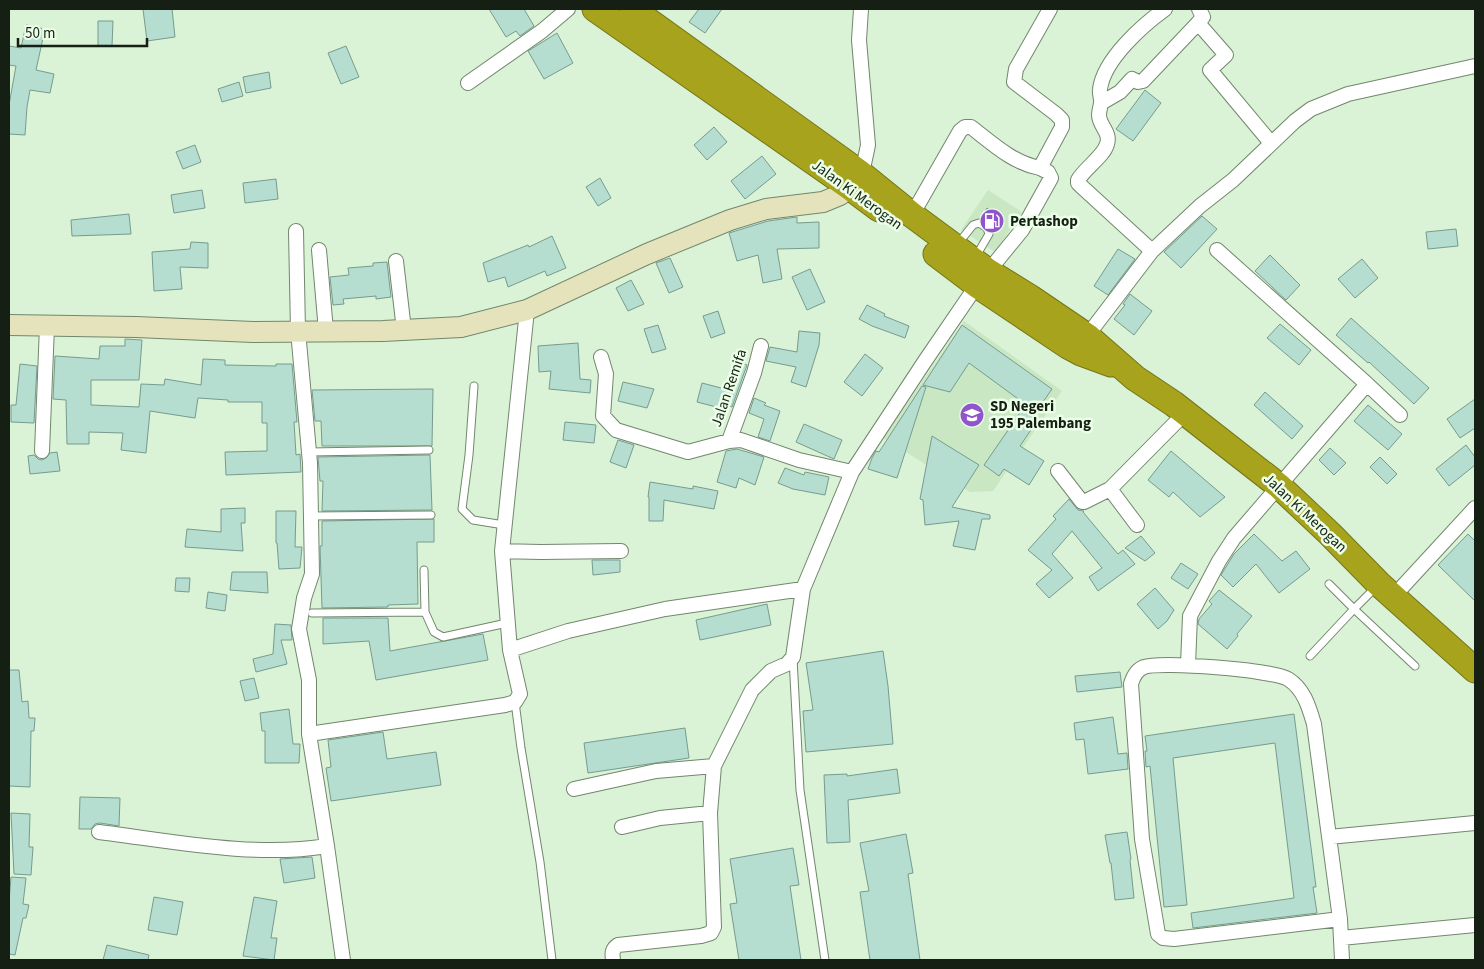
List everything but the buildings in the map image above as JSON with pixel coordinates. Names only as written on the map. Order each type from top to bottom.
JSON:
[{"type":"highway","name":"Jalan Ki Merogan","points":[[595,9],[854,180]]},
{"type":"highway","name":"Jalan Ki Merogan","points":[[632,9],[854,180],[974,266],[1068,346],[1081,353],[1125,369]]},
{"type":"highway","name":"Jalan Ki Merogan","points":[[911,221],[974,266],[1031,298],[1087,336],[1125,369],[1279,486],[1386,590],[1474,667]]},
{"type":"street","points":[[468,83],[542,31],[568,9]]},
{"type":"street","points":[[9,325],[252,332],[404,330],[461,327],[527,310],[647,254],[730,220],[766,209],[823,202],[840,195],[854,180],[864,164],[868,146],[859,40],[861,9]]},
{"type":"street","points":[[1040,168],[1062,127],[1062,120],[1016,84],[1014,78],[1016,69],[1050,9]]},
{"type":"street","points":[[1152,251],[1078,183],[1081,176],[1106,148],[1108,141],[1106,129],[1100,120],[1099,109],[1102,82],[1118,54],[1143,25],[1165,9]]},
{"type":"street","points":[[1101,103],[1120,92],[1132,80],[1143,81],[1203,17],[1199,9]]},
{"type":"street","points":[[1198,23],[1226,55],[1210,70],[1271,143]]},
{"type":"street","points":[[1087,336],[1152,251],[1200,206],[1233,180],[1295,121],[1312,109],[1348,94],[1475,66]]},
{"type":"street","points":[[613,960],[612,952],[618,945],[701,936],[711,933],[714,927],[715,916],[710,813],[714,766],[752,690],[770,671],[787,664],[793,657],[803,589],[852,472],[925,361],[974,266],[1022,230],[1051,178],[1048,172],[1040,168],[1028,166],[1009,156],[971,128],[965,127],[960,131],[911,221]]},
{"type":"street","points":[[296,231],[298,331],[309,452],[312,574],[304,598],[299,629],[309,680],[309,734],[328,846],[343,960]]},
{"type":"street","points":[[319,250],[326,331]]},
{"type":"street","points":[[1216,250],[1400,415]]},
{"type":"street","points":[[396,261],[404,330]]},
{"type":"street","points":[[309,734],[505,705],[515,702],[520,694],[510,650],[502,550],[527,310]]},
{"type":"street","points":[[42,451],[44,326]]},
{"type":"street","name":"Jalan Remifa","points":[[729,441],[754,373],[761,346]]},
{"type":"street","points":[[601,357],[606,374],[603,416],[616,430],[688,452],[729,441],[741,440],[798,460],[852,472]]},
{"type":"street","points":[[1188,665],[1190,616],[1219,561],[1234,538],[1367,384]]},
{"type":"street","points":[[1058,471],[1082,502],[1110,489],[1186,414]]},
{"type":"street","points":[[1110,489],[1137,525]]},
{"type":"street","points":[[1386,590],[1475,508]]},
{"type":"street","points":[[502,550],[541,552],[621,551]]},
{"type":"street","points":[[510,650],[568,631],[666,609],[803,589]]},
{"type":"street","points":[[1340,919],[1174,939],[1163,938],[1158,934],[1142,839],[1131,684],[1135,674],[1142,667],[1188,665],[1270,673],[1287,678],[1298,688],[1307,701],[1314,724],[1340,919],[1342,960]]},
{"type":"street","points":[[574,789],[656,771],[714,766]]},
{"type":"street","points":[[622,827],[660,818],[710,813]]},
{"type":"street","points":[[1329,838],[1475,823]]},
{"type":"street","points":[[99,832],[224,847],[284,850],[328,846]]},
{"type":"street","points":[[1340,938],[1475,925]]},
{"type":"lane","points":[[474,386],[469,455],[462,509],[473,520],[504,525]]},
{"type":"lane","points":[[309,452],[429,450]]},
{"type":"lane","points":[[310,516],[430,515]]},
{"type":"lane","points":[[424,570],[425,612],[434,632],[443,637],[507,623]]},
{"type":"lane","points":[[1329,584],[1415,666]]},
{"type":"lane","points":[[1310,656],[1354,609],[1386,590]]},
{"type":"lane","points":[[312,613],[425,612]]},
{"type":"lane","points":[[793,657],[800,790],[825,960]]},
{"type":"lane","points":[[515,702],[540,862],[552,960]]},
{"type":"shaded area","name":"Pertashop","points":[[988,190],[1022,212],[995,252],[961,230]]},
{"type":"shaded area","name":"SD Negeri 195 Palembang","points":[[964,321],[1062,391],[993,491],[970,492],[883,438]]},
{"type":"place","name":"Pertashop","points":[[992,221]]},
{"type":"place","name":"SD Negeri 195 Palembang","points":[[972,415]]}]
